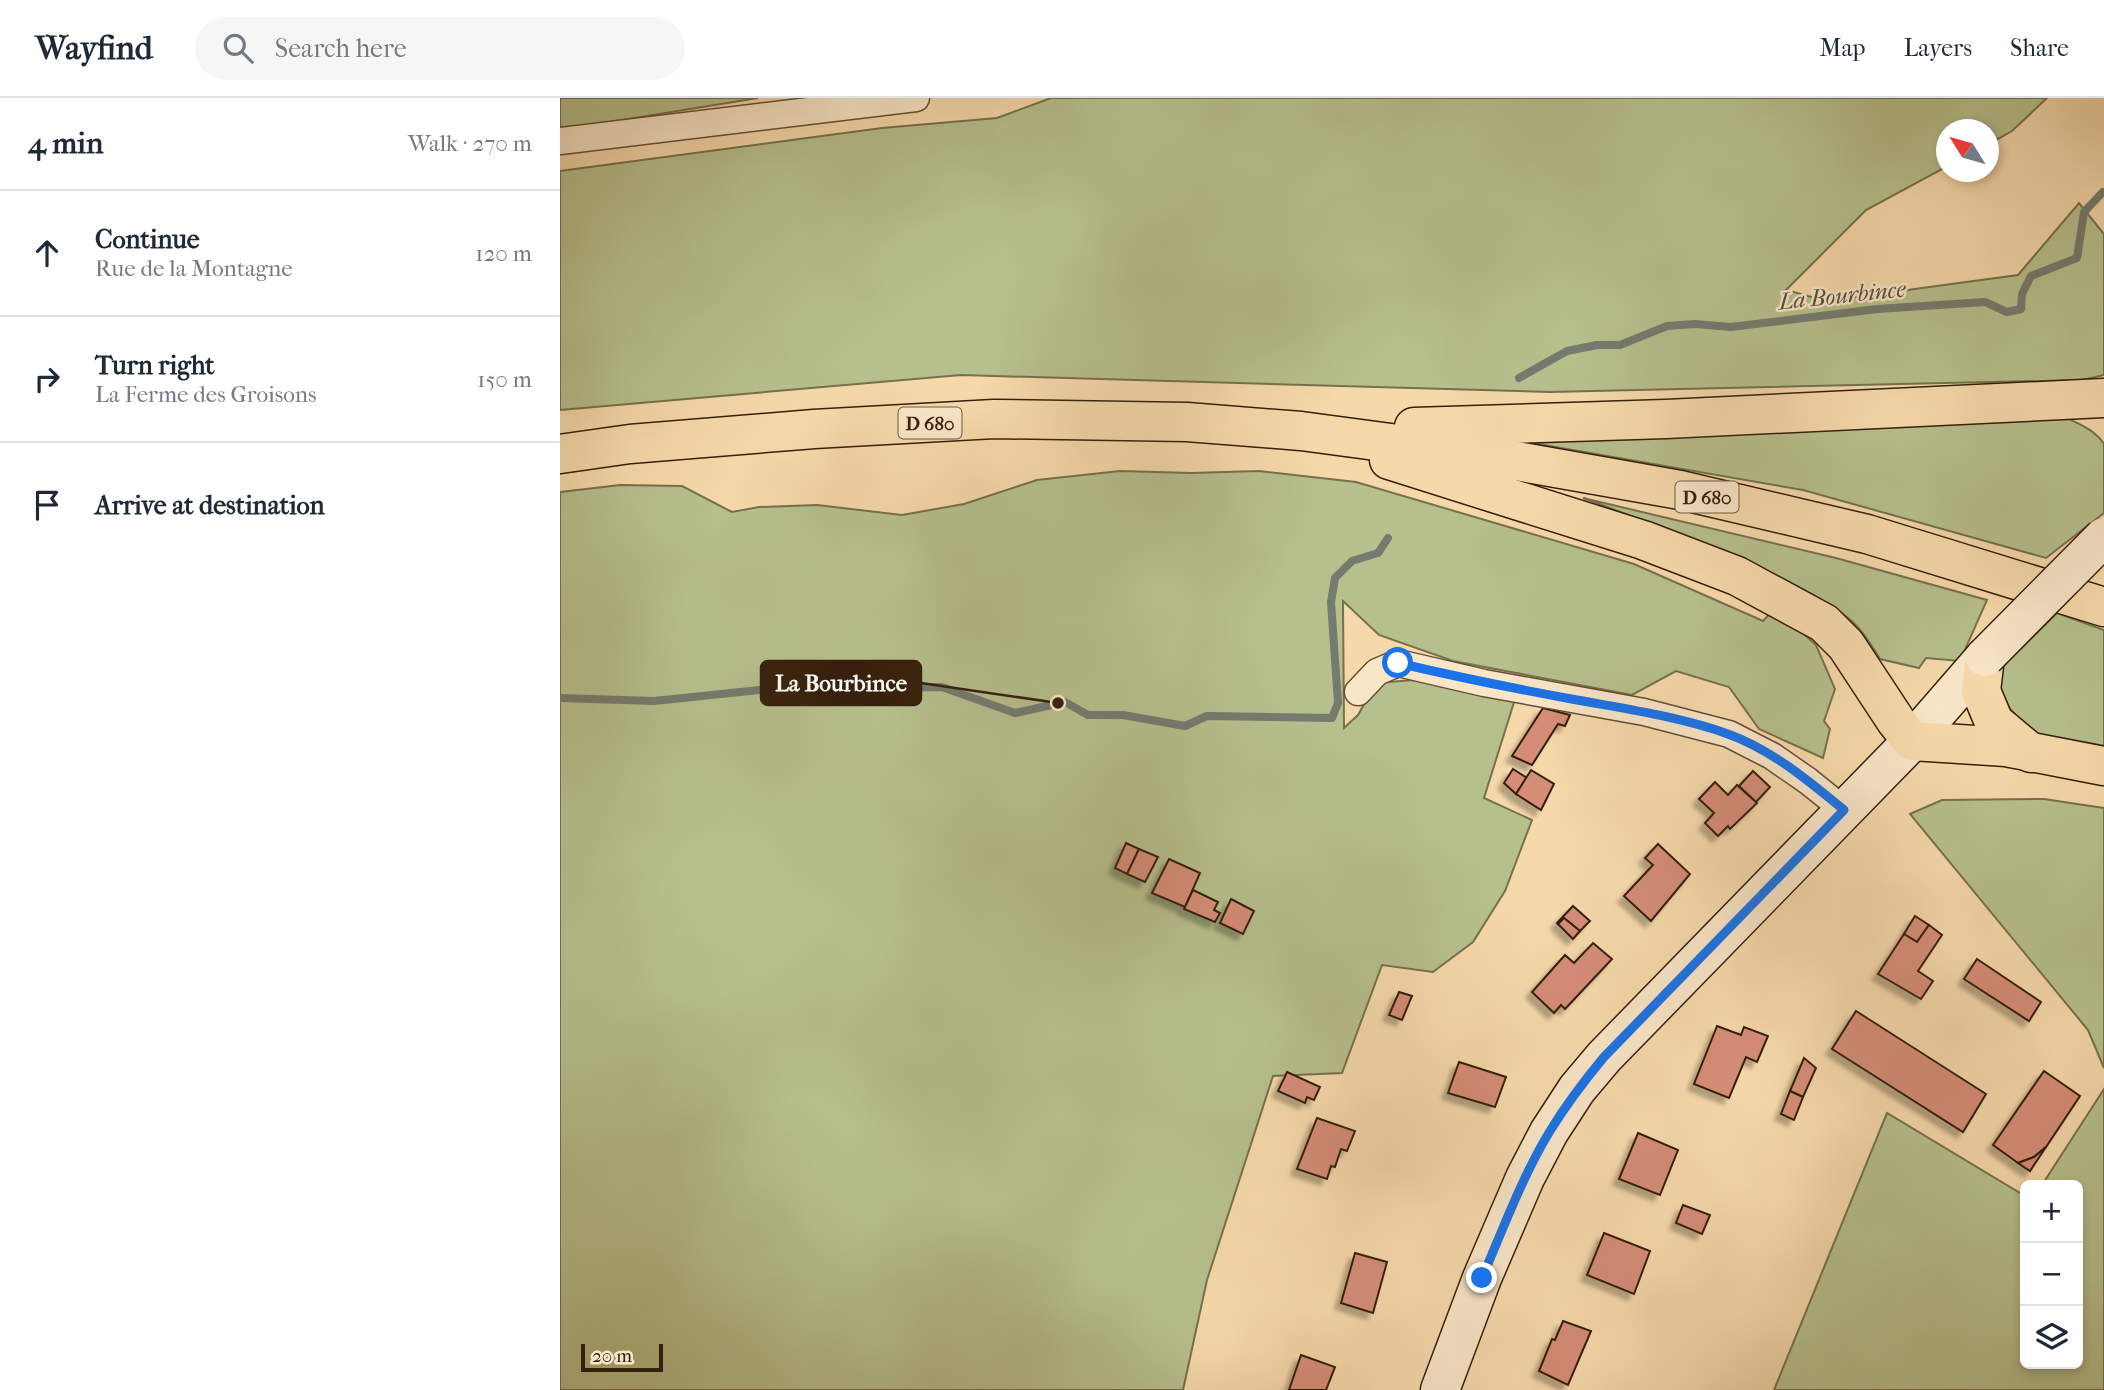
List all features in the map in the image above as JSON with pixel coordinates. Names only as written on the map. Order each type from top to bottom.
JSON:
[{"type":"main road","points":[[1301,431],[2097,405]]},
{"type":"main road","name":"D 680","points":[[560,454],[630,444],[722,436],[994,419],[1187,422],[1301,431],[1488,456],[1680,490],[1867,534],[2104,607]]},
{"type":"main road","points":[[1301,431],[1643,540],[1737,576],[1824,623],[1846,645],[1912,741],[2006,747],[2104,766]]},
{"type":"main road","points":[[1440,1390],[1482,1278],[1525,1178],[1549,1132],[1577,1089],[1604,1057],[1912,741],[1985,657],[2104,537]]},
{"type":"main road","points":[[1985,657],[1981,691],[1994,722],[2031,753]]},
{"type":"street","points":[[560,141],[916,98]]},
{"type":"street","points":[[1358,692],[1377,672],[1398,663],[1484,683],[1644,712],[1728,734],[1772,756],[1844,810]]},
{"type":"green space","points":[[560,98],[758,98],[560,130]]},
{"type":"green space","points":[[1051,98],[2047,98],[2012,131],[1999,138],[1999,119],[1936,119],[1936,172],[1866,210],[1786,290],[1826,301],[2018,275],[2079,203],[2104,234],[2104,375],[2082,380],[1550,392],[961,375],[560,410],[560,171],[882,128],[997,118]]},
{"type":"green space","points":[[2058,414],[2089,430],[2104,444],[2104,513],[2046,558],[1803,490],[1515,440]]},
{"type":"green space","points":[[1120,471],[1259,471],[1356,482],[1634,564],[1763,621],[1775,608],[1816,645],[1835,689],[1824,721],[1830,729],[1823,758],[1759,729],[1729,687],[1676,671],[1632,695],[1453,661],[1379,635],[1343,601],[1344,728],[1358,715],[1376,683],[1414,680],[1515,699],[1484,798],[1532,820],[1505,891],[1473,942],[1433,972],[1382,965],[1342,1073],[1273,1076],[1207,1280],[1183,1390],[560,1390],[560,492],[620,485],[682,486],[732,512],[759,507],[817,505],[902,515],[964,504],[1037,480]]},
{"type":"green space","points":[[1583,498],[1836,558],[1987,600],[1960,661],[1926,658],[1919,668],[1880,659],[1852,621],[1802,588],[1711,547]]},
{"type":"green space","points":[[2057,613],[2104,630],[2104,755],[2060,747],[2015,715],[1999,694],[1997,672]]},
{"type":"green space","points":[[2044,799],[2104,808],[2104,1068],[2088,1030],[1910,814],[1942,800]]},
{"type":"green space","points":[[2104,1089],[2104,1390],[1774,1390],[1887,1113],[2020,1193],[2020,1369],[2083,1369],[2083,1180],[2045,1180]]},
{"type":"building","points":[[1543,708],[1570,715],[1565,726],[1558,724],[1532,765],[1512,756]]},
{"type":"building","points":[[1513,769],[1527,778],[1516,794],[1504,783]]},
{"type":"building","points":[[1531,770],[1554,784],[1541,810],[1516,794]]},
{"type":"building","points":[[1753,771],[1770,787],[1756,802],[1739,786]]},
{"type":"building","points":[[1715,782],[1728,795],[1737,785],[1757,803],[1730,829],[1728,826],[1718,836],[1705,823],[1714,813],[1699,799]]},
{"type":"building","points":[[1126,843],[1139,849],[1127,874],[1115,868]]},
{"type":"building","points":[[1658,844],[1690,874],[1651,921],[1624,896],[1653,865],[1645,858]]},
{"type":"building","points":[[1139,849],[1158,857],[1145,882],[1127,874]]},
{"type":"building","points":[[1169,859],[1200,873],[1185,907],[1152,893]]},
{"type":"building","points":[[1193,890],[1218,902],[1214,910],[1220,913],[1215,922],[1184,909]]},
{"type":"building","points":[[1231,899],[1254,911],[1243,934],[1220,923]]},
{"type":"building","points":[[1573,906],[1590,921],[1580,931],[1564,918],[1557,923]]},
{"type":"building","points":[[1915,916],[1929,925],[1917,942],[1904,934]]},
{"type":"building","points":[[1564,918],[1580,931],[1573,939],[1558,924]]},
{"type":"building","points":[[1929,925],[1942,935],[1918,971],[1933,981],[1921,999],[1878,974],[1904,934],[1917,942]]},
{"type":"building","points":[[1593,943],[1612,959],[1565,1009],[1561,1005],[1554,1013],[1532,992],[1565,955],[1574,963]]},
{"type":"building","points":[[1977,959],[2041,1002],[2029,1021],[1964,979]]},
{"type":"building","points":[[1399,992],[1412,996],[1402,1020],[1389,1015]]},
{"type":"building","points":[[1856,1011],[1986,1094],[1963,1132],[1832,1049]]},
{"type":"building","points":[[1717,1026],[1741,1035],[1744,1027],[1768,1036],[1757,1062],[1746,1057],[1729,1098],[1694,1084]]},
{"type":"building","points":[[1804,1058],[1816,1068],[1803,1097],[1790,1091]]},
{"type":"building","points":[[1459,1062],[1506,1077],[1495,1107],[1448,1093]]},
{"type":"building","points":[[2044,1071],[2080,1096],[2046,1147],[2034,1157],[2018,1163],[1993,1145]]},
{"type":"building","points":[[1287,1072],[1320,1087],[1314,1100],[1307,1097],[1305,1103],[1278,1091]]},
{"type":"building","points":[[1790,1091],[1803,1097],[1794,1120],[1781,1114]]},
{"type":"building","points":[[1317,1118],[1355,1131],[1347,1151],[1341,1149],[1335,1167],[1331,1166],[1327,1179],[1297,1169]]},
{"type":"building","points":[[1638,1133],[1678,1150],[1660,1195],[1619,1179]]},
{"type":"building","points":[[2046,1147],[2030,1171],[2018,1163],[2034,1157]]},
{"type":"building","points":[[1683,1205],[1710,1215],[1702,1234],[1676,1223]]},
{"type":"building","points":[[1604,1233],[1650,1251],[1634,1294],[1587,1275]]},
{"type":"building","points":[[1355,1253],[1387,1262],[1373,1313],[1341,1303]]},
{"type":"building","points":[[1563,1321],[1591,1331],[1568,1385],[1539,1371],[1552,1339],[1555,1340]]},
{"type":"building","points":[[1301,1355],[1335,1367],[1326,1390],[1289,1390]]},
{"type":"waterway","name":"La Bourbince","points":[[1519,378],[1567,351],[1597,345],[1620,345],[1667,326],[1695,324],[1731,327],[1877,309],[1985,302],[2007,312],[2021,309],[2022,294],[2031,276],[2077,258],[2084,212],[2103,192]]},
{"type":"waterway","name":"La Bourbince","points":[[560,698],[654,701],[769,689],[942,687],[1015,713],[1065,702],[1088,715],[1123,715],[1185,726],[1207,716],[1332,718],[1338,703],[1331,602],[1335,578],[1352,561],[1378,553],[1388,538]]},
{"type":"place","name":"La Bourbince","points":[[1058,703]]},
{"type":"route","points":[[1398,663],[1484,683],[1644,712],[1728,734],[1772,756],[1844,810],[1604,1057],[1577,1089],[1549,1132],[1525,1178],[1482,1278]]}]
